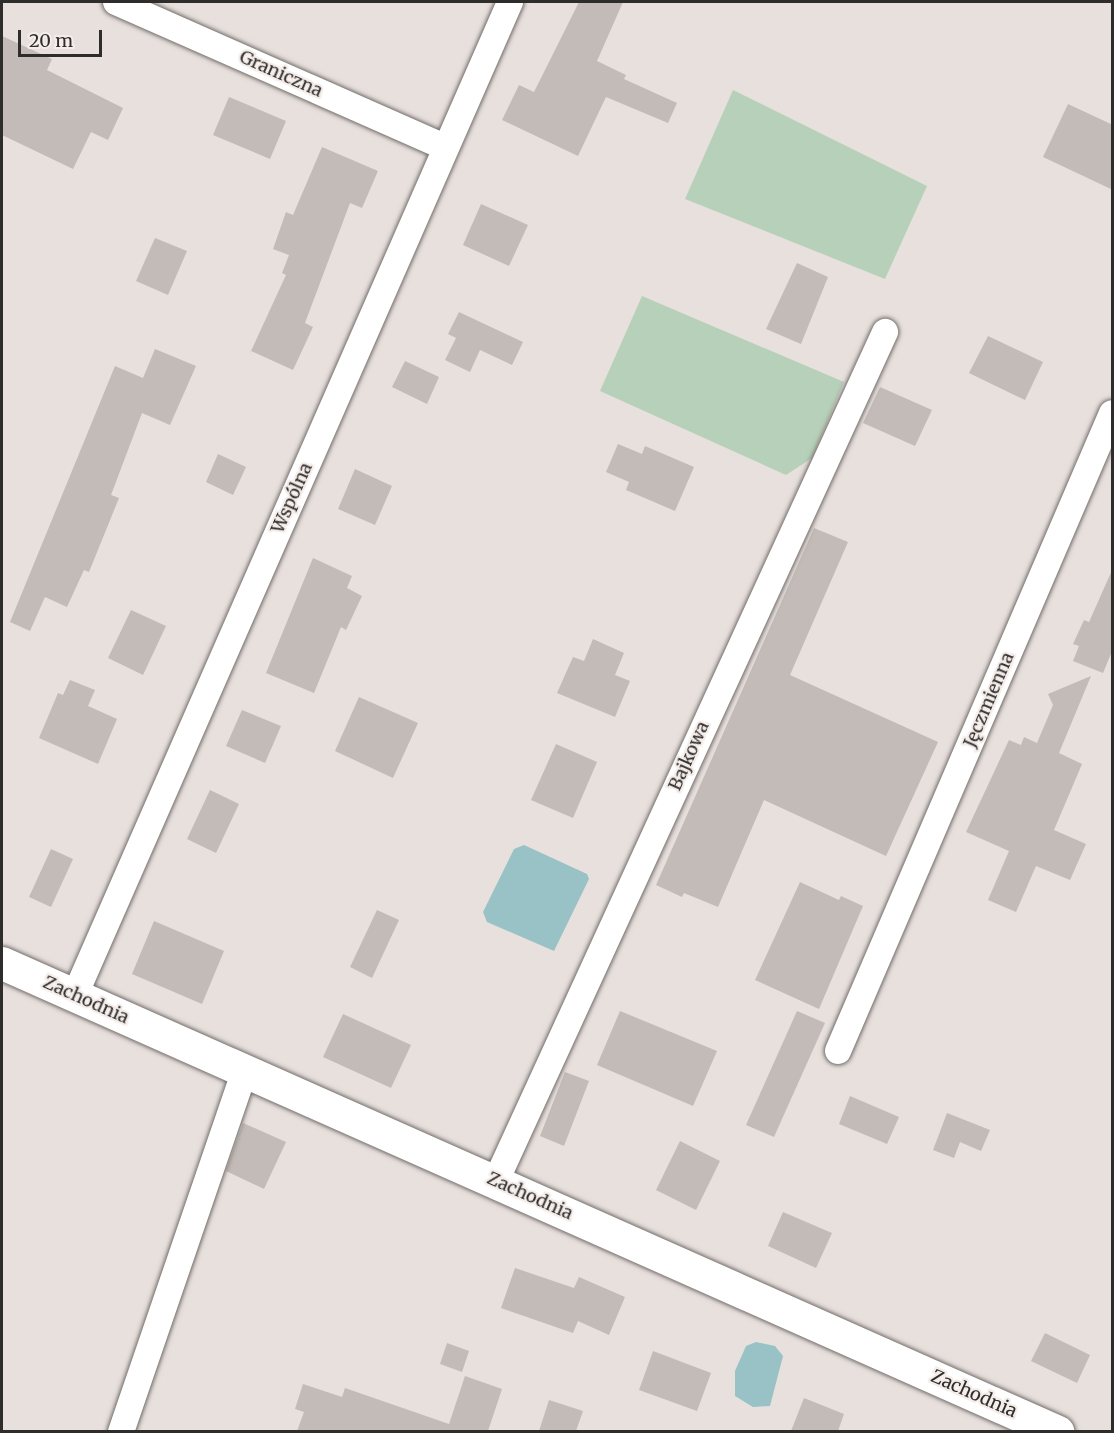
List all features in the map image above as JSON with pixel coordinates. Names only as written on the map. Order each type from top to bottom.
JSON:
[{"type":"street","name":"Graniczna","points":[[117,2],[445,147]]},
{"type":"street","name":"Wspólna","points":[[75,995],[510,2]]},
{"type":"street","name":"Bajkowa","points":[[496,1181],[885,332]]},
{"type":"street","name":"Jęczmienna","points":[[838,1051],[1113,413]]},
{"type":"street","name":"Zachodnia","points":[[2,963],[1058,1431]]},
{"type":"street","points":[[121,1431],[245,1070]]},
{"type":"green space","points":[[733,90],[927,186],[885,279],[685,199]]},
{"type":"green space","points":[[642,296],[844,382],[812,458],[786,475],[600,391]]},
{"type":"water","points":[[524,845],[587,874],[589,879],[554,951],[487,922],[483,912],[514,849]]},
{"type":"water","points":[[756,1342],[775,1346],[783,1356],[770,1406],[753,1407],[735,1396],[735,1371],[746,1346]]},
{"type":"building","points":[[579,2],[623,2],[597,61],[626,75],[624,79],[677,103],[668,123],[606,97],[578,156],[502,120],[519,85],[534,92]]},
{"type":"building","points":[[2,36],[52,59],[47,70],[123,108],[108,140],[91,132],[73,169],[2,135]]},
{"type":"building","points":[[229,97],[286,121],[270,159],[213,135]]},
{"type":"building","points":[[1068,104],[1113,125],[1113,190],[1043,157]]},
{"type":"building","points":[[322,147],[378,171],[362,208],[350,203],[305,323],[313,327],[293,370],[251,351],[286,275],[282,273],[289,255],[273,249],[286,212],[293,215]]},
{"type":"building","points":[[481,204],[528,225],[509,266],[463,245]]},
{"type":"building","points":[[155,238],[187,251],[168,295],[136,281]]},
{"type":"building","points":[[797,263],[828,277],[801,344],[766,329]]},
{"type":"building","points":[[459,312],[523,342],[512,365],[480,350],[470,372],[445,360],[456,338],[448,334]]},
{"type":"building","points":[[988,336],[1043,362],[1025,400],[969,373]]},
{"type":"building","points":[[155,349],[196,366],[170,425],[142,413],[111,495],[119,498],[89,572],[84,570],[67,607],[45,597],[30,631],[10,622],[115,366],[143,378]]},
{"type":"building","points":[[405,361],[439,377],[427,404],[392,387]]},
{"type":"building","points":[[880,387],[932,410],[915,446],[863,423]]},
{"type":"building","points":[[618,444],[642,454],[645,446],[694,467],[675,511],[626,490],[629,482],[606,472]]},
{"type":"building","points":[[218,454],[246,467],[233,495],[206,482]]},
{"type":"building","points":[[355,469],[392,486],[375,525],[338,509]]},
{"type":"building","points":[[814,528],[848,542],[790,675],[938,742],[886,856],[764,800],[718,907],[684,893],[682,897],[656,885]]},
{"type":"building","points":[[313,558],[352,576],[347,588],[362,596],[346,630],[341,627],[314,693],[266,673]]},
{"type":"building","points":[[1113,568],[1113,649],[1103,673],[1073,661],[1079,646],[1073,644],[1084,620],[1089,622]]},
{"type":"building","points":[[131,610],[166,626],[143,675],[108,658]]},
{"type":"building","points":[[593,639],[624,653],[615,675],[630,681],[615,717],[557,693],[573,657],[584,661]]},
{"type":"building","points":[[1091,676],[1059,753],[1082,764],[1054,830],[1086,844],[1070,880],[1036,866],[1016,912],[988,900],[1009,851],[966,832],[1009,740],[1021,745],[1024,737],[1037,743],[1053,705],[1048,694]]},
{"type":"building","points":[[70,680],[95,690],[88,706],[117,719],[98,764],[39,738],[58,693],[63,695]]},
{"type":"building","points":[[359,697],[418,723],[393,778],[335,751]]},
{"type":"building","points":[[242,710],[281,726],[265,763],[226,746]]},
{"type":"building","points":[[556,744],[597,762],[573,818],[531,800]]},
{"type":"building","points":[[210,790],[239,804],[216,853],[187,839]]},
{"type":"building","points":[[51,849],[73,859],[51,907],[29,897]]},
{"type":"building","points":[[800,882],[839,900],[841,896],[863,906],[819,1009],[755,980]]},
{"type":"building","points":[[377,910],[399,920],[372,978],[350,967]]},
{"type":"building","points":[[154,921],[224,951],[202,1004],[132,974]]},
{"type":"building","points":[[620,1011],[717,1051],[693,1106],[597,1065]]},
{"type":"building","points":[[797,1011],[825,1023],[774,1137],[746,1125]]},
{"type":"building","points":[[343,1014],[411,1045],[391,1088],[323,1057]]},
{"type":"building","points":[[565,1072],[589,1081],[564,1146],[540,1136]]},
{"type":"building","points":[[850,1096],[899,1117],[887,1144],[839,1124]]},
{"type":"building","points":[[947,1113],[990,1130],[981,1151],[960,1142],[954,1158],[933,1150]]},
{"type":"building","points":[[243,1123],[286,1142],[264,1189],[226,1171]]},
{"type":"building","points":[[680,1141],[720,1161],[696,1210],[656,1190]]},
{"type":"building","points":[[783,1212],[832,1233],[816,1268],[768,1246]]},
{"type":"building","points":[[515,1268],[574,1288],[579,1277],[625,1297],[609,1335],[578,1321],[573,1333],[501,1308]]},
{"type":"building","points":[[1045,1333],[1090,1355],[1077,1383],[1031,1361]]},
{"type":"building","points":[[447,1343],[469,1351],[462,1372],[440,1364]]},
{"type":"building","points":[[653,1351],[711,1373],[697,1411],[639,1390]]},
{"type":"building","points":[[465,1376],[502,1389],[488,1431],[297,1431],[304,1412],[295,1409],[303,1384],[342,1397],[345,1388],[449,1424]]},
{"type":"building","points":[[804,1398],[844,1414],[838,1431],[791,1431]]},
{"type":"building","points":[[549,1400],[583,1411],[576,1431],[539,1431]]}]
